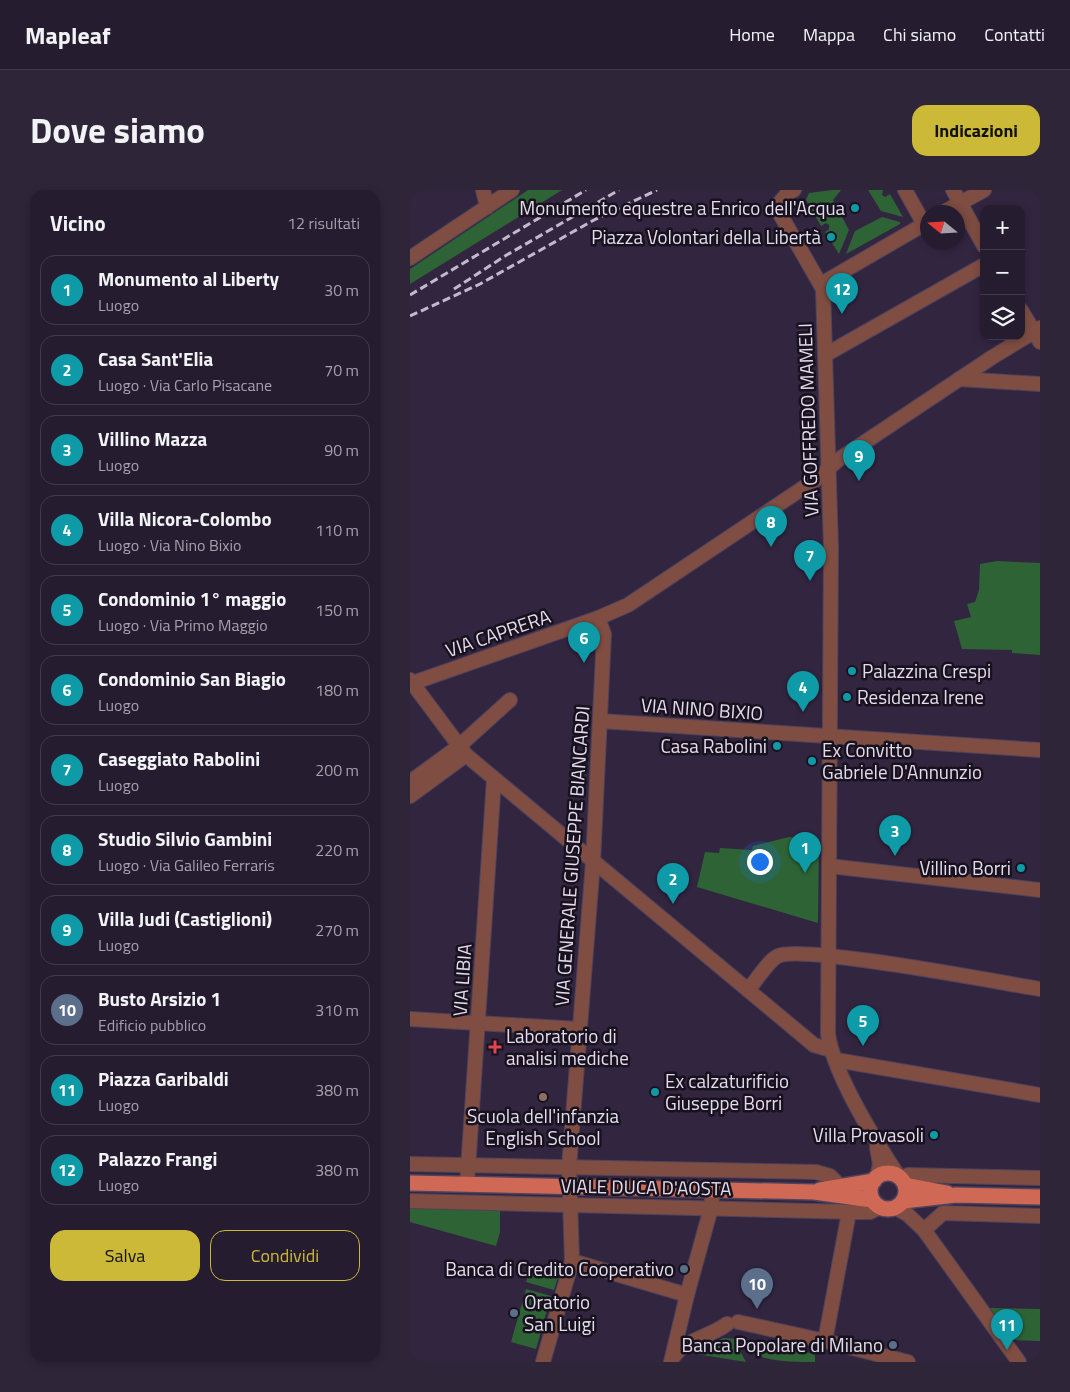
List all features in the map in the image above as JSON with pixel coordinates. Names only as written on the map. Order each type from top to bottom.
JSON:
[{"type":"main road","points":[[956,1195],[902,1180],[887,1173],[875,1180],[870,1192],[876,1203],[887,1209],[899,1204],[956,1195],[1040,1196]]},
{"type":"main road","name":"VIALE DUCA D'AOSTA","points":[[814,1192],[875,1180]]},
{"type":"main road","points":[[899,1204],[902,1180]]},
{"type":"main road","name":"VIALE DUCA D'AOSTA","points":[[410,1183],[814,1192],[876,1203]]},
{"type":"street","points":[[483,190],[487,207]]},
{"type":"street","points":[[410,258],[512,190]]},
{"type":"street","points":[[794,190],[787,194],[776,207],[823,289]]},
{"type":"street","points":[[905,190],[920,214]]},
{"type":"street","points":[[953,190],[980,239]]},
{"type":"street","points":[[956,205],[984,190]]},
{"type":"street","points":[[823,289],[828,280],[920,226]]},
{"type":"street","points":[[825,355],[980,267]]},
{"type":"street","name":"VIA GOFFREDO MAMELI","points":[[823,289],[830,468],[831,737],[828,1026],[833,1055],[875,1140],[902,1180]]},
{"type":"street","points":[[1025,316],[1038,334]]},
{"type":"street","name":"VIA CAPRERA","points":[[411,682],[598,618],[638,599],[818,478],[959,379],[991,358],[1038,334]]},
{"type":"street","points":[[983,380],[982,370],[991,358]]},
{"type":"street","points":[[959,379],[1040,384]]},
{"type":"street","name":"VIA GENERALE GIUSEPPE BIANCARDI","points":[[543,1362],[572,1260],[571,1204],[568,1186],[593,862],[604,634],[598,618]]},
{"type":"street","points":[[411,682],[462,751],[814,1045],[833,1055],[1040,1095]]},
{"type":"street","points":[[410,796],[462,751],[510,700]]},
{"type":"street","name":"VIA NINO BIXIO","points":[[600,721],[1040,750]]},
{"type":"street","points":[[410,782],[462,751]]},
{"type":"street","name":"VIA LIBIA","points":[[466,1184],[494,779]]},
{"type":"street","points":[[829,866],[1040,890]]},
{"type":"street","points":[[748,990],[778,956],[829,956],[1040,989]]},
{"type":"street","points":[[410,1019],[579,1029]]},
{"type":"street","name":"VIA GOFFREDO MAMELI","points":[[875,1140],[880,1160],[875,1180]]},
{"type":"street","name":"VIALE DUCA D'AOSTA","points":[[410,1164],[816,1172],[830,1176],[840,1186]]},
{"type":"street","points":[[902,1180],[908,1175],[1040,1178]]},
{"type":"street","points":[[432,1202],[433,1183]]},
{"type":"street","points":[[671,1361],[686,1295],[711,1208],[713,1190]]},
{"type":"street","name":"VIALE DUCA D'AOSTA","points":[[410,1201],[850,1212],[870,1212],[876,1203]]},
{"type":"street","points":[[899,1204],[924,1230],[1019,1362]]},
{"type":"street","points":[[825,1340],[850,1212]]},
{"type":"street","points":[[924,1230],[943,1213],[1040,1216]]},
{"type":"street","points":[[572,1260],[686,1295]]},
{"type":"street","points":[[671,1361],[683,1345],[733,1323],[825,1340],[908,1362]]},
{"type":"street","points":[[1004,1340],[1008,1349],[1008,1362]]},
{"type":"green space","points":[[528,190],[562,190],[410,284],[410,269]]},
{"type":"green space","points":[[841,190],[833,200],[849,230],[839,254],[825,232],[829,229],[829,225],[826,223],[821,226],[806,200],[809,193]]},
{"type":"green space","points":[[868,190],[883,190],[882,195],[885,197],[890,194],[903,217],[881,211]]},
{"type":"green space","points":[[882,217],[900,222],[900,224],[846,254],[855,231]]},
{"type":"green space","points":[[997,561],[1040,563],[1040,655],[1012,653],[1012,650],[962,649],[954,621],[971,617],[967,604],[975,602],[979,590],[980,564]]},
{"type":"green space","points":[[789,837],[819,839],[818,923],[697,887],[705,852],[719,853],[720,848],[752,850],[753,846]]},
{"type":"green space","points":[[410,1208],[500,1209],[500,1232],[496,1246],[410,1222]]},
{"type":"green space","points":[[532,1263],[560,1271],[554,1290],[526,1282]]},
{"type":"green space","points":[[526,1289],[551,1296],[536,1349],[511,1342]]},
{"type":"green space","points":[[990,1308],[1040,1309],[1040,1341],[1012,1340]]},
{"type":"green space","points":[[724,1338],[738,1339],[738,1347],[746,1362],[684,1352]]},
{"type":"green space","points":[[745,1341],[815,1354],[815,1362],[784,1361],[761,1357],[746,1348]]},
{"type":"railway","points":[[410,295],[586,190]]},
{"type":"railway","points":[[454,289],[505,256],[619,190]]},
{"type":"railway","points":[[410,316],[480,284],[594,220],[657,190]]},
{"type":"place","name":"Monumento equestre a Enrico dell'Acqua","points":[[855,208]]},
{"type":"place","name":"Piazza Volontari della Libertà","points":[[831,237]]},
{"type":"place","name":"Palazzo Frangi","points":[[842,314]]},
{"type":"place","name":"Villa Judi (Castiglioni)","points":[[859,481]]},
{"type":"place","name":"Studio Silvio Gambini","points":[[771,547]]},
{"type":"place","name":"Caseggiato Rabolini","points":[[810,581]]},
{"type":"place","name":"Condominio San Biagio","points":[[584,663]]},
{"type":"place","name":"Palazzina Crespi","points":[[852,671]]},
{"type":"place","name":"Residenza Irene","points":[[847,697]]},
{"type":"place","name":"Villa Nicora-Colombo","points":[[803,712]]},
{"type":"place","name":"Casa Rabolini","points":[[777,746]]},
{"type":"place","name":"Ex Convitto Gabriele D'Annunzio","points":[[812,761]]},
{"type":"place","name":"Villino Mazza","points":[[895,856]]},
{"type":"place","name":"Villino Borri","points":[[1021,868]]},
{"type":"place","name":"Monumento al Liberty","points":[[805,873]]},
{"type":"place","name":"Casa Sant'Elia","points":[[673,904]]},
{"type":"place","name":"Condominio 1° maggio","points":[[863,1046]]},
{"type":"place","name":"Laboratorio di analisi mediche","points":[[495,1047]]},
{"type":"place","name":"Ex calzaturificio Giuseppe Borri","points":[[655,1092]]},
{"type":"place","name":"Scuola dell'infanzia English School","points":[[543,1097]]},
{"type":"place","name":"Villa Provasoli","points":[[934,1135]]},
{"type":"place","name":"Banca di Credito Cooperativo","points":[[684,1269]]},
{"type":"place","name":"Busto Arsizio 1","points":[[757,1309]]},
{"type":"place","name":"Oratorio San Luigi","points":[[514,1313]]},
{"type":"place","name":"Banca Popolare di Milano","points":[[893,1345]]},
{"type":"place","name":"Piazza Garibaldi","points":[[1007,1350]]}]
